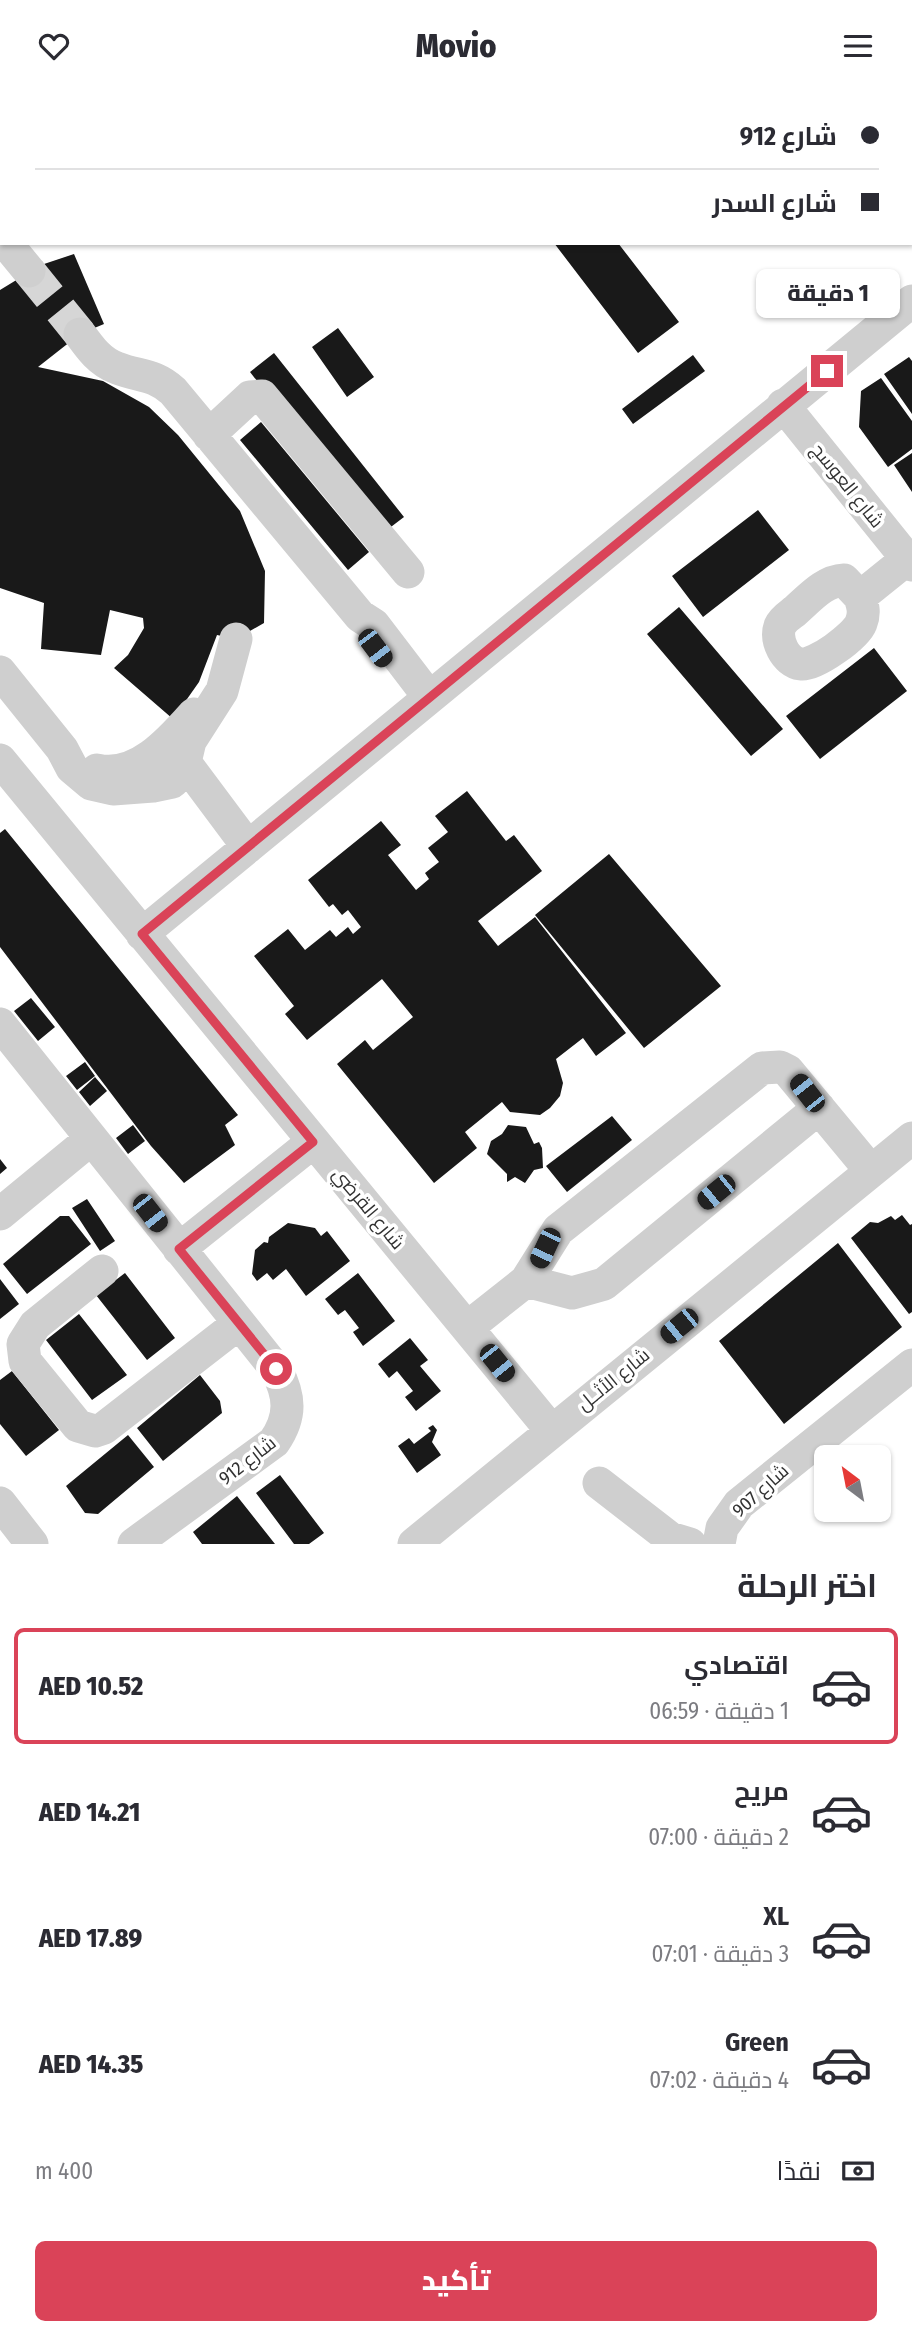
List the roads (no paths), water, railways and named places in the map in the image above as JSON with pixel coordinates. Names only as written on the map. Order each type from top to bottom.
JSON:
[{"type":"street","points":[[8,245],[29,271]]},
{"type":"street","points":[[142,934],[912,301]]},
{"type":"street","points":[[80,334],[105,362],[125,371],[146,374],[165,384],[360,616],[374,625],[424,701]]},
{"type":"street","points":[[209,435],[250,397],[262,396],[408,572]]},
{"type":"street","name":"شارع العوسج","points":[[783,405],[909,562]]},
{"type":"street","points":[[860,597],[909,562]]},
{"type":"street","points":[[0,672],[62,749],[72,768],[91,783],[102,787],[153,786],[175,763],[222,691],[232,638]]},
{"type":"street","points":[[175,763],[240,853]]},
{"type":"street","name":"شارع القرضي","points":[[2,767],[551,1430]]},
{"type":"street","name":"شارع 912","points":[[0,1024],[276,1369],[287,1389],[289,1407],[285,1427],[274,1442],[134,1544]]},
{"type":"street","points":[[468,1327],[526,1281],[558,1230],[754,1072],[771,1066],[788,1071],[871,1171]]},
{"type":"street","points":[[526,1281],[572,1293],[604,1285],[820,1108]]},
{"type":"street","name":"شارع الأثــل","points":[[414,1544],[912,1137]]},
{"type":"street","points":[[0,1214],[91,1139]]},
{"type":"street","points":[[179,1249],[313,1142]]},
{"type":"street","points":[[102,1271],[34,1325],[23,1344],[25,1361],[78,1426],[86,1430],[104,1429],[238,1324]]},
{"type":"street","name":"شارع 907","points":[[719,1544],[722,1528],[739,1504],[908,1376]]},
{"type":"street","points":[[599,1483],[670,1538],[690,1544]]},
{"type":"street","points":[[0,1503],[32,1544]]},
{"type":"tunnel","points":[[29,271],[80,334]]}]
